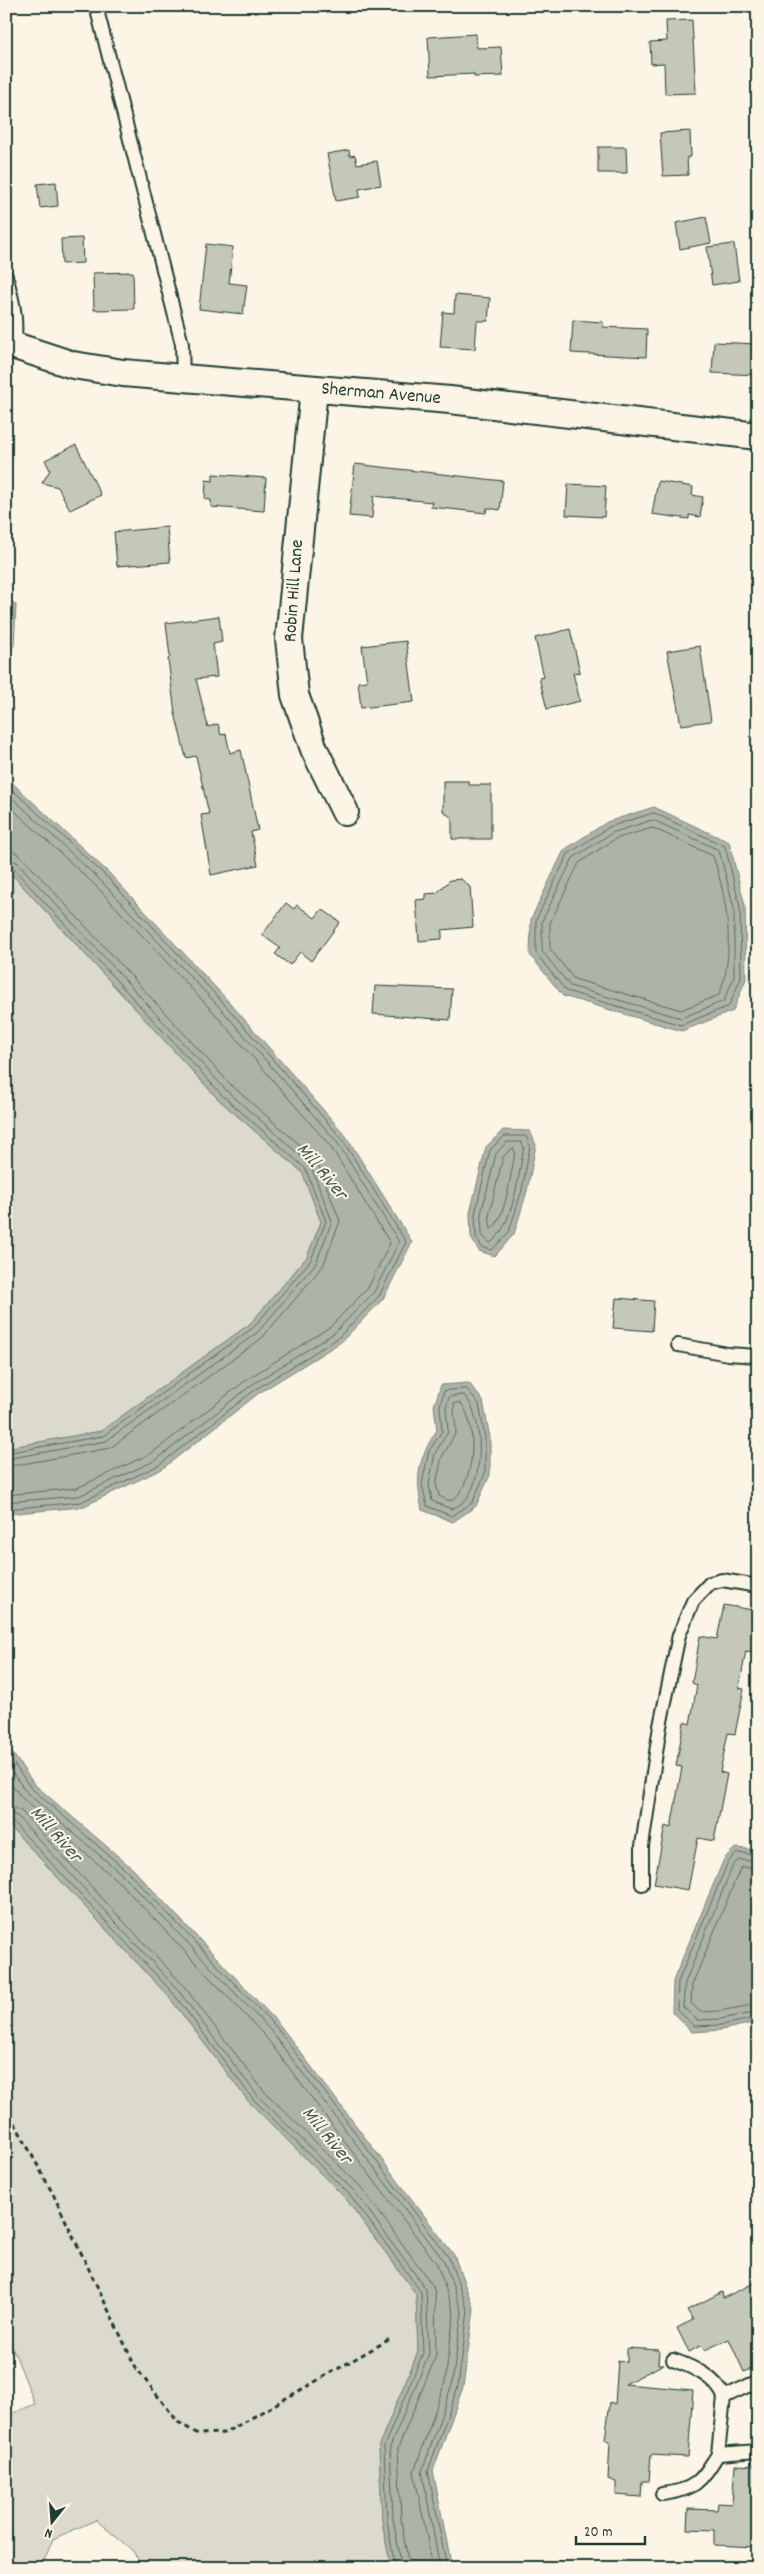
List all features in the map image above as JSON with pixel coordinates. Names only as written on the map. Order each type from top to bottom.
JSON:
[{"type":"street","name":"Sherman Avenue","points":[[10,344],[73,365],[183,379],[450,400],[758,436]]},
{"type":"street","name":"Robin Hill Lane","points":[[314,390],[289,640],[296,695],[314,749],[346,812]]},
{"type":"lane","points":[[96,6],[182,344],[183,379]]},
{"type":"lane","points":[[6,276],[16,312],[16,329],[10,344]]},
{"type":"lane","points":[[678,1344],[728,1354],[758,1356]]},
{"type":"lane","points":[[642,1884],[642,1846],[660,1726],[680,1635],[692,1601],[710,1583],[722,1580],[758,1586]]},
{"type":"lane","points":[[662,2494],[684,2491],[703,2478],[718,2454],[724,2397],[719,2385],[689,2366],[673,2360]]},
{"type":"lane","points":[[724,2397],[758,2382]]},
{"type":"lane","points":[[718,2454],[758,2451]]},
{"type":"path","points":[[6,2107],[53,2194],[136,2368],[178,2422],[198,2434],[225,2434],[390,2339]]},
{"type":"shaded area","points":[[6,868],[218,1099],[302,1172],[321,1222],[307,1257],[251,1323],[101,1431],[6,1448]]},
{"type":"shaded area","points":[[6,1822],[169,1997],[249,2102],[347,2200],[416,2294],[418,2352],[379,2445],[382,2521],[391,2568],[143,2568],[133,2551],[96,2520],[53,2539],[41,2568],[20,2568],[6,2564],[6,2416],[35,2404],[6,2331]]},
{"type":"water","points":[[6,596],[16,605],[14,646],[6,650]]},
{"type":"water","name":"Mill River","points":[[6,777],[109,873],[230,1003],[346,1136],[412,1242],[383,1299],[341,1342],[259,1393],[162,1469],[82,1507],[6,1514],[6,1448],[101,1431],[251,1323],[307,1257],[321,1222],[302,1172],[218,1099],[6,868]]},
{"type":"water","points":[[654,807],[729,842],[745,906],[746,979],[733,1011],[682,1031],[563,996],[530,955],[531,919],[564,850],[607,822]]},
{"type":"water","points":[[503,1130],[530,1131],[536,1145],[527,1191],[514,1234],[495,1256],[479,1251],[471,1238],[470,1213],[486,1147]]},
{"type":"water","points":[[469,1383],[483,1401],[490,1438],[490,1475],[476,1506],[453,1522],[422,1510],[419,1487],[420,1468],[426,1450],[437,1430],[434,1406],[441,1385]]},
{"type":"water","name":"Mill River","points":[[6,1744],[34,1784],[133,1869],[279,2024],[454,2255],[474,2310],[463,2387],[433,2471],[452,2568],[391,2568],[382,2521],[379,2445],[418,2352],[416,2294],[347,2200],[249,2102],[169,1997],[6,1822]]},
{"type":"water","points":[[735,1848],[758,1850],[758,2022],[721,2030],[692,2032],[672,2012],[673,1981],[724,1859]]},
{"type":"building","points":[[692,20],[696,93],[665,94],[664,63],[651,64],[650,42],[667,41],[666,21]]},
{"type":"building","points":[[476,34],[477,48],[501,47],[503,76],[474,77],[474,74],[430,76],[428,37]]},
{"type":"building","points":[[690,131],[691,157],[687,157],[688,175],[663,176],[660,133]]},
{"type":"building","points":[[598,147],[626,147],[627,173],[598,173]]},
{"type":"building","points":[[349,150],[350,156],[355,155],[357,164],[377,161],[381,185],[359,189],[360,197],[336,201],[327,154]]},
{"type":"building","points":[[56,182],[58,206],[40,208],[37,184]]},
{"type":"building","points":[[706,217],[711,243],[680,249],[676,223]]},
{"type":"building","points":[[82,238],[83,263],[62,264],[61,239]]},
{"type":"building","points":[[206,244],[233,247],[229,283],[247,285],[243,314],[199,309]]},
{"type":"building","points":[[734,244],[739,281],[712,285],[707,247]]},
{"type":"building","points":[[133,272],[134,309],[94,310],[93,273]]},
{"type":"building","points":[[455,295],[490,298],[488,321],[477,321],[475,349],[440,347],[443,312],[454,313]]},
{"type":"building","points":[[573,320],[603,322],[603,327],[647,329],[646,357],[571,353]]},
{"type":"building","points":[[714,342],[758,344],[758,375],[712,373]]},
{"type":"building","points":[[76,445],[101,495],[70,510],[58,487],[42,483],[50,470],[45,460]]},
{"type":"building","points":[[355,464],[503,481],[500,510],[487,508],[486,513],[431,507],[432,502],[374,496],[372,518],[349,516]]},
{"type":"building","points":[[213,474],[266,478],[264,511],[211,507],[211,500],[205,499],[206,480],[213,481]]},
{"type":"building","points":[[658,481],[693,487],[692,495],[703,497],[700,517],[689,515],[689,519],[652,514]]},
{"type":"building","points":[[568,484],[606,486],[604,517],[566,515]]},
{"type":"building","points":[[167,527],[170,562],[117,566],[114,532]]},
{"type":"building","points":[[219,616],[222,642],[213,644],[217,677],[196,679],[208,727],[218,724],[221,735],[226,734],[230,753],[241,750],[258,830],[251,832],[258,865],[211,875],[201,815],[209,814],[196,756],[186,758],[175,713],[168,659],[170,657],[166,623]]},
{"type":"building","points":[[570,629],[580,672],[573,673],[580,701],[547,709],[539,678],[544,677],[535,638]]},
{"type":"building","points":[[406,641],[414,702],[361,708],[358,682],[367,681],[362,646]]},
{"type":"building","points":[[700,646],[711,721],[681,725],[667,651]]},
{"type":"building","points":[[443,781],[469,781],[469,785],[491,785],[491,839],[452,839],[452,818],[443,811]]},
{"type":"building","points":[[461,879],[470,887],[473,927],[442,930],[442,939],[419,941],[416,900],[426,899],[426,894],[437,893],[450,880]]},
{"type":"building","points":[[286,903],[294,909],[297,905],[315,918],[322,909],[340,922],[311,961],[300,952],[290,965],[275,954],[280,948],[262,935]]},
{"type":"building","points":[[375,986],[452,989],[450,1020],[373,1014]]},
{"type":"building","points":[[616,1298],[654,1301],[652,1331],[613,1328]]},
{"type":"building","points":[[724,1605],[758,1611],[758,1653],[746,1651],[739,1688],[744,1689],[735,1734],[728,1733],[720,1772],[727,1774],[714,1841],[698,1838],[688,1890],[654,1884],[665,1826],[671,1828],[682,1767],[676,1766],[684,1722],[690,1724],[697,1685],[692,1683],[700,1636],[717,1639]]},
{"type":"building","points":[[758,2281],[758,2366],[744,2372],[729,2339],[705,2350],[700,2346],[689,2352],[677,2328],[693,2320],[687,2310],[722,2292],[723,2298]]},
{"type":"building","points":[[627,2348],[659,2350],[658,2364],[664,2364],[625,2384],[693,2390],[688,2457],[651,2455],[649,2481],[642,2481],[641,2497],[616,2495],[616,2482],[608,2479],[610,2443],[605,2440],[610,2402],[615,2404],[618,2361],[627,2362]]},
{"type":"building","points":[[735,2465],[758,2466],[756,2547],[714,2545],[714,2530],[687,2529],[688,2509],[717,2510],[718,2503],[732,2504]]}]
